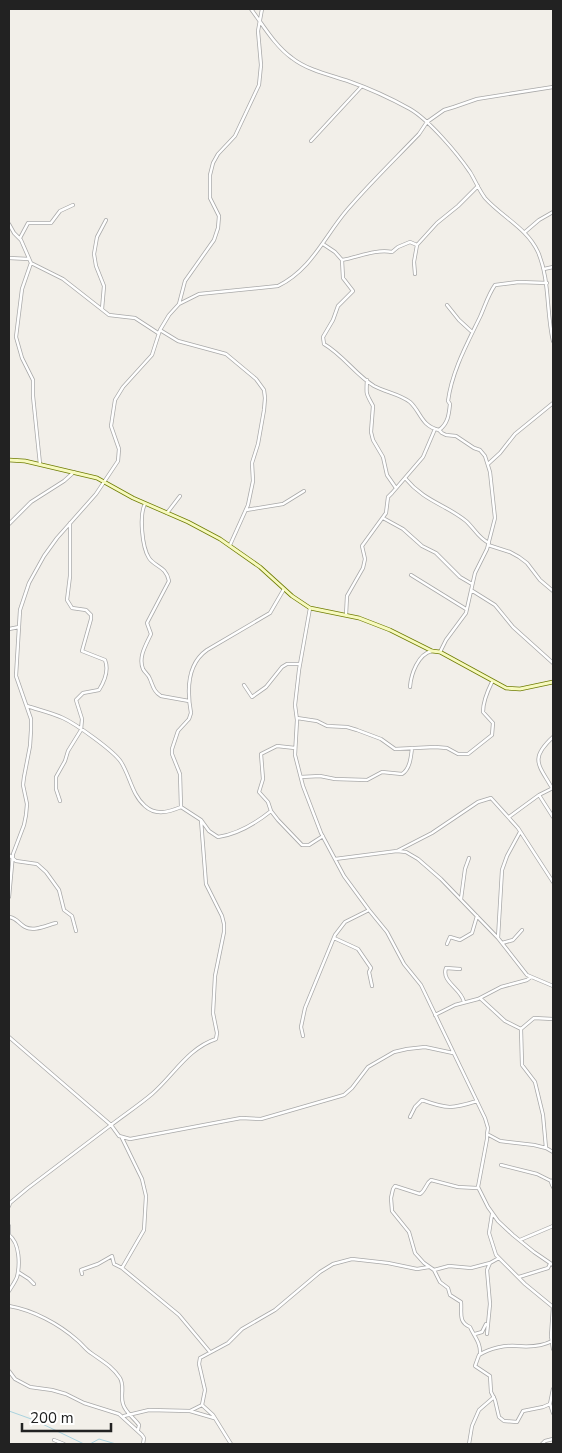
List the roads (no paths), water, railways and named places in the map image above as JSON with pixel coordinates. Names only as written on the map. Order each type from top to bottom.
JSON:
[{"type":"main road","points":[[9,460],[40,464],[74,472],[104,482],[145,504],[220,539],[260,567],[310,608],[359,618],[390,630],[432,651],[440,652],[492,682],[511,689],[553,682]]},
{"type":"street","points":[[251,9],[276,42],[293,59],[411,110],[427,122],[466,167],[485,198],[525,232],[538,253],[547,283],[548,317],[553,341]]},
{"type":"street","points":[[179,304],[185,281],[214,240],[218,228],[219,216],[210,198],[210,175],[213,163],[225,145],[235,136],[258,85],[261,65],[258,31],[262,9]]},
{"type":"street","points":[[311,141],[361,87]]},
{"type":"street","points":[[9,897],[12,860],[26,815],[27,804],[23,785],[30,746],[31,720],[16,676],[18,627],[24,595],[35,571],[52,544],[104,482],[118,461],[117,442],[111,426],[114,400],[123,387],[152,355],[160,330],[169,315],[179,304],[199,294],[278,286],[287,282],[318,253],[334,226],[347,210],[419,134],[427,122],[444,110],[477,99],[553,87]]},
{"type":"street","points":[[415,274],[414,262],[417,245],[437,223],[478,186]]},
{"type":"street","points":[[20,238],[28,223],[51,223],[60,211],[73,205]]},
{"type":"street","points":[[525,232],[539,220],[553,212]]},
{"type":"street","points":[[102,309],[104,286],[96,266],[94,254],[100,230],[106,220]]},
{"type":"street","points":[[9,224],[14,233],[20,238],[30,261],[22,289],[16,337],[22,358],[33,380],[40,464]]},
{"type":"street","points":[[342,260],[381,250],[392,252],[410,242],[417,245]]},
{"type":"street","points":[[323,244],[335,252],[342,260],[343,278],[353,291],[338,306],[323,336],[324,344],[334,350],[367,380],[383,390],[408,400],[420,417],[435,429],[442,433],[456,436],[480,450],[486,456],[495,512],[489,544],[475,573],[466,613],[446,640],[440,652]]},
{"type":"street","points":[[9,258],[30,261],[63,279],[112,316],[135,318],[159,334]]},
{"type":"street","points":[[544,269],[553,267]]},
{"type":"street","points":[[439,430],[444,427],[449,416],[449,391],[471,332],[494,285],[519,282],[547,283]]},
{"type":"street","points":[[447,305],[471,332]]},
{"type":"street","points":[[160,330],[178,341],[226,354],[256,379],[264,390],[264,410],[258,444],[252,463],[252,480],[246,510],[242,515],[230,545]]},
{"type":"street","points":[[367,380],[366,393],[373,406],[371,432],[383,457],[387,474],[396,488]]},
{"type":"street","points":[[488,464],[500,453],[515,434],[553,403]]},
{"type":"street","points":[[346,615],[347,596],[363,568],[365,559],[362,546],[383,518],[388,508],[388,498],[426,452],[435,429]]},
{"type":"street","points":[[9,524],[31,502],[64,481],[74,472]]},
{"type":"street","points":[[405,478],[426,498],[466,521],[484,541],[510,552],[527,563],[540,580],[553,591]]},
{"type":"street","points":[[246,510],[282,504],[304,491]]},
{"type":"street","points":[[167,513],[180,496]]},
{"type":"street","points":[[145,504],[142,530],[146,551],[149,558],[162,567],[168,575],[169,581],[147,623],[151,634],[143,650],[142,666],[144,671],[150,676],[157,694],[189,701]]},
{"type":"street","points":[[383,518],[403,529],[422,546],[436,553],[460,577],[472,584]]},
{"type":"street","points":[[60,801],[56,789],[56,778],[68,751],[81,730],[82,719],[76,700],[83,693],[99,690],[107,666],[105,660],[82,651],[92,619],[91,615],[86,610],[72,608],[67,600],[70,576],[70,523]]},
{"type":"street","points":[[411,575],[466,609]]},
{"type":"street","points":[[181,807],[180,774],[172,754],[178,731],[191,714],[189,701],[190,676],[194,663],[199,656],[270,613],[285,588]]},
{"type":"street","points":[[471,590],[497,607],[513,627],[553,662]]},
{"type":"street","points":[[310,608],[295,705],[295,748],[300,777],[323,836],[344,876],[387,932],[404,964],[421,985],[485,1118],[488,1128],[487,1139],[478,1187],[492,1214],[513,1235],[552,1264],[548,1268],[519,1277]]},
{"type":"street","points":[[9,629],[18,627]]},
{"type":"street","points":[[410,686],[411,678],[418,663],[426,652],[432,651]]},
{"type":"street","points":[[244,685],[252,697],[266,687],[282,667],[287,664],[300,664]]},
{"type":"street","points":[[296,718],[317,721],[327,726],[347,727],[357,730],[381,740],[395,749],[447,748],[458,754],[468,754],[492,735],[494,723],[484,712],[484,699],[492,682]]},
{"type":"street","points":[[26,705],[64,718],[118,758],[134,791],[146,808],[160,813],[181,807]]},
{"type":"street","points":[[509,817],[552,788],[542,774],[539,760],[542,748],[553,737]]},
{"type":"street","points":[[295,748],[277,746],[261,754],[263,779],[259,792],[268,802],[271,811],[278,820],[302,845],[309,845],[323,836]]},
{"type":"street","points":[[300,777],[320,776],[334,779],[367,780],[382,772],[402,774],[408,766],[412,748]]},
{"type":"street","points":[[539,795],[553,817]]},
{"type":"street","points":[[397,851],[432,833],[478,802],[491,798],[509,817],[553,882]]},
{"type":"street","points":[[181,807],[201,820],[218,837],[234,833],[271,811]]},
{"type":"street","points":[[9,1204],[152,1094],[177,1066],[198,1048],[216,1039],[217,1033],[213,1013],[215,976],[224,924],[206,884],[201,820]]},
{"type":"street","points":[[498,938],[502,870],[520,832]]},
{"type":"street","points":[[335,859],[397,851],[406,852],[418,859],[461,899],[518,961],[527,975],[553,986]]},
{"type":"street","points":[[9,855],[12,860],[35,864],[46,872],[59,890],[64,910],[72,916],[76,931]]},
{"type":"street","points":[[461,899],[465,869],[469,858]]},
{"type":"street","points":[[303,1036],[301,1027],[305,1008],[334,938],[345,922],[369,910]]},
{"type":"street","points":[[447,944],[450,937],[460,940],[472,932],[476,916]]},
{"type":"street","points":[[9,917],[16,918],[24,926],[32,929],[56,923]]},
{"type":"street","points":[[502,944],[513,940],[522,930]]},
{"type":"street","points":[[334,938],[358,949],[362,954],[372,968],[369,972],[372,986]]},
{"type":"street","points":[[460,969],[446,968],[444,972],[447,980],[463,996],[464,1002]]},
{"type":"street","points":[[435,1015],[464,1002],[480,998],[501,987],[527,980],[531,977]]},
{"type":"street","points":[[480,998],[504,1021],[521,1029]]},
{"type":"street","points":[[521,1029],[534,1018],[553,1020]]},
{"type":"street","points":[[521,1029],[522,1066],[535,1082],[543,1115],[546,1148]]},
{"type":"street","points":[[9,1037],[111,1125],[122,1137],[142,1178],[146,1196],[144,1230],[122,1268]]},
{"type":"street","points":[[122,1137],[134,1138],[241,1118],[261,1119],[338,1098],[352,1088],[368,1067],[386,1056],[402,1050],[432,1048],[454,1054]]},
{"type":"street","points":[[410,1117],[415,1107],[422,1100],[438,1106],[452,1108],[477,1101]]},
{"type":"street","points":[[487,1134],[506,1142],[546,1148],[553,1152]]},
{"type":"street","points":[[501,1165],[537,1174],[551,1181],[552,1186]]},
{"type":"street","points":[[478,1187],[458,1187],[431,1180],[420,1194],[401,1187],[394,1187],[391,1198],[392,1211],[409,1232],[415,1253],[434,1270],[440,1282],[448,1288],[450,1295],[462,1302],[462,1319],[465,1325],[470,1326],[475,1334],[480,1349],[480,1355],[475,1366],[490,1376],[491,1392],[499,1417],[516,1422],[523,1411],[550,1404]]},
{"type":"street","points":[[552,1186],[553,1180]]},
{"type":"street","points":[[9,1196],[9,1204]]},
{"type":"street","points":[[492,1214],[489,1233],[493,1249],[499,1258],[553,1307],[553,1348]]},
{"type":"street","points":[[9,1226],[9,1235],[16,1244],[18,1272],[9,1291]]},
{"type":"street","points":[[520,1240],[553,1226]]},
{"type":"street","points":[[82,1274],[81,1270],[98,1264],[112,1256],[114,1264],[122,1268],[179,1315],[210,1352]]},
{"type":"street","points":[[434,1270],[449,1266],[471,1268],[499,1258]]},
{"type":"street","points":[[202,1405],[205,1390],[199,1364],[200,1358],[228,1343],[242,1329],[276,1310],[320,1272],[333,1264],[352,1259],[388,1263],[417,1269],[429,1267]]},
{"type":"street","points":[[487,1334],[490,1304],[487,1270],[490,1262]]},
{"type":"street","points":[[18,1272],[34,1284]]},
{"type":"street","points":[[9,1306],[24,1310],[58,1326],[90,1353],[105,1361],[121,1379],[123,1407],[139,1425],[138,1430]]},
{"type":"street","points":[[475,1334],[482,1332],[487,1322]]},
{"type":"street","points":[[480,1355],[503,1346],[527,1348],[552,1341]]},
{"type":"street","points":[[9,1371],[15,1380],[30,1387],[66,1394],[84,1403],[122,1416],[138,1430],[144,1438],[143,1444]]},
{"type":"street","points":[[553,1389],[550,1404],[553,1413]]},
{"type":"street","points":[[469,1444],[472,1426],[478,1410],[494,1397]]},
{"type":"street","points":[[190,1411],[202,1405]]},
{"type":"street","points":[[202,1405],[214,1418],[231,1444]]},
{"type":"street","points":[[122,1416],[149,1410],[190,1411],[214,1418]]},
{"type":"street","points":[[542,1444],[553,1438]]},
{"type":"street","points":[[54,1440],[64,1444]]},
{"type":"waterway","points":[[9,1411],[34,1420],[84,1444]]},
{"type":"waterway","points":[[90,1444],[99,1439],[116,1444]]}]
